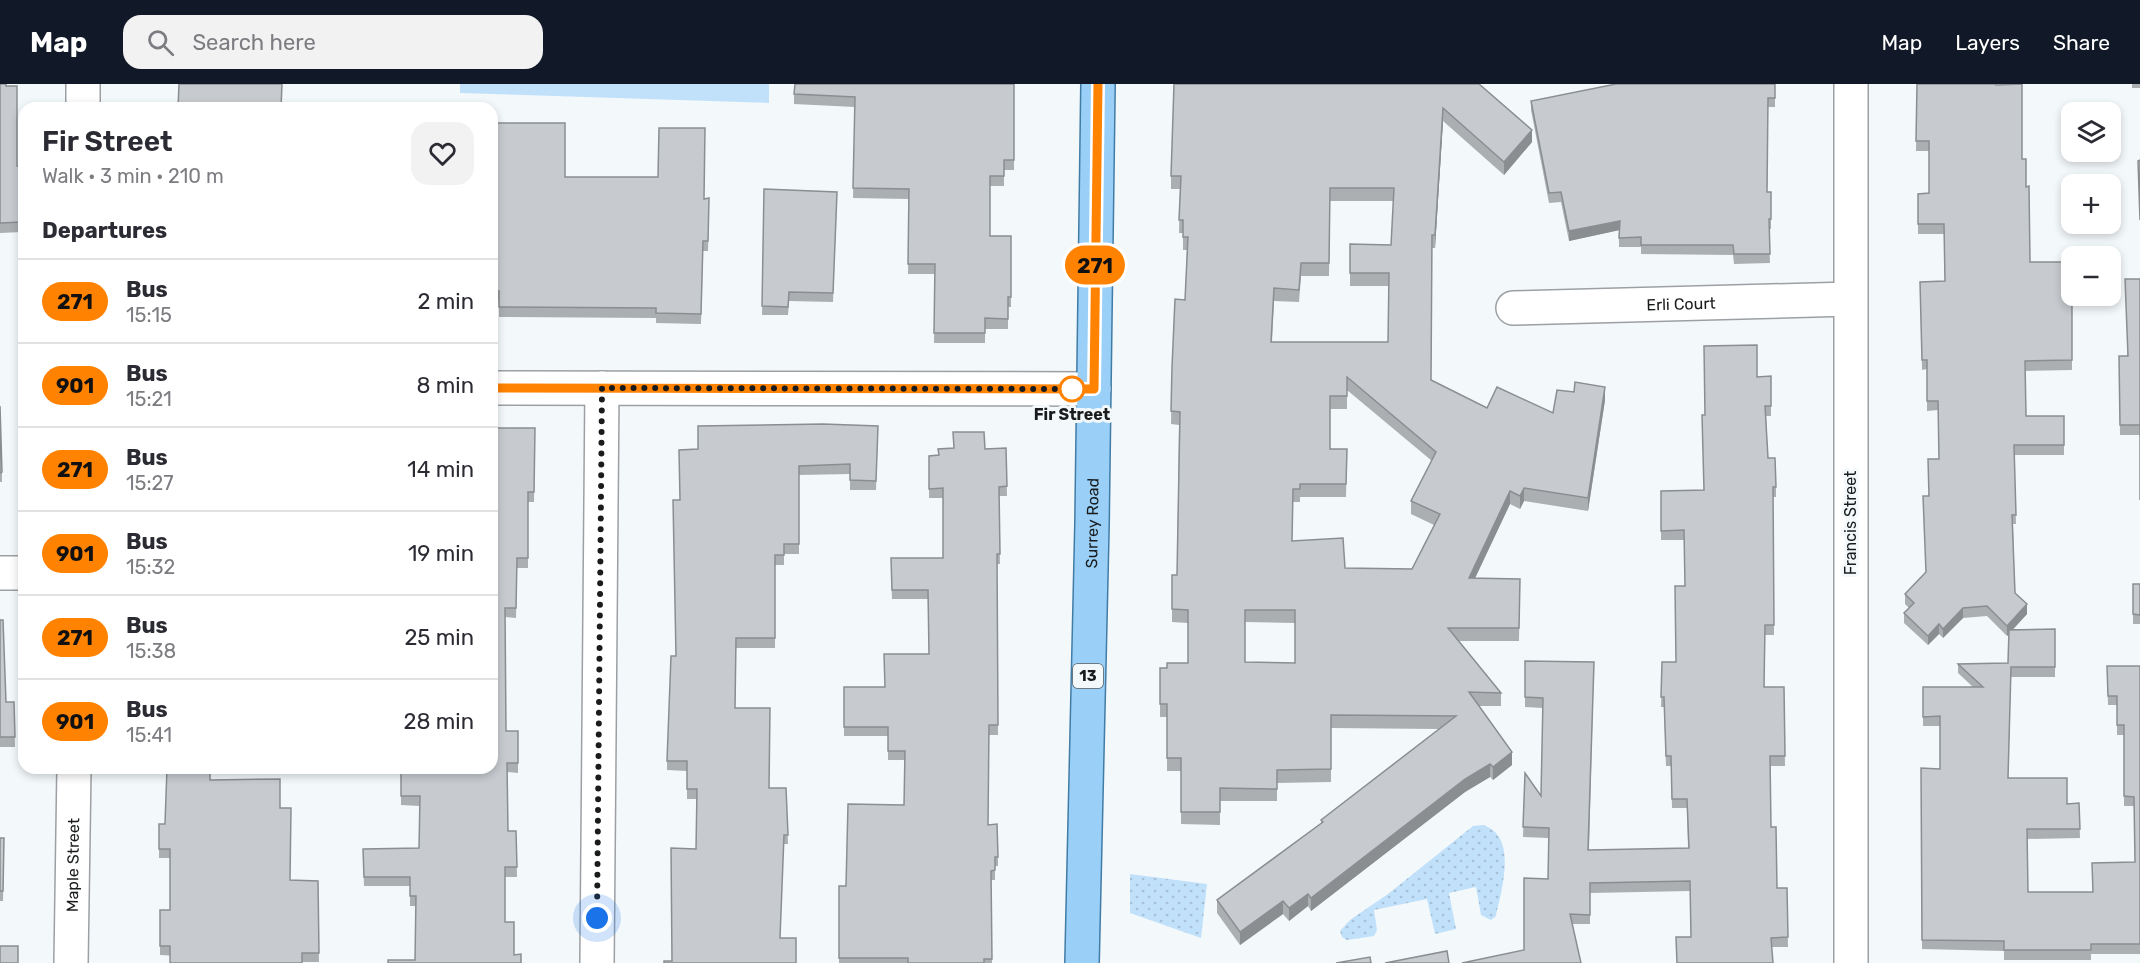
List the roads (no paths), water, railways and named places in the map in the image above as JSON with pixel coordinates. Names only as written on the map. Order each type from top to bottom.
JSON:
[{"type":"main road","name":"Surrey Road","points":[[1082,963],[1098,84]]},
{"type":"street","points":[[83,84],[83,102]]},
{"type":"street","name":"Francis Street","points":[[1851,84],[1851,963]]},
{"type":"street","name":"Erli Court","points":[[1513,308],[1850,299]]},
{"type":"street","points":[[498,388],[1094,389]]},
{"type":"street","points":[[597,963],[602,388]]},
{"type":"street","points":[[0,573],[18,573]]},
{"type":"street","name":"Maple Street","points":[[70,963],[74,774]]},
{"type":"place","name":"Fir Street","points":[[1072,389]]}]
